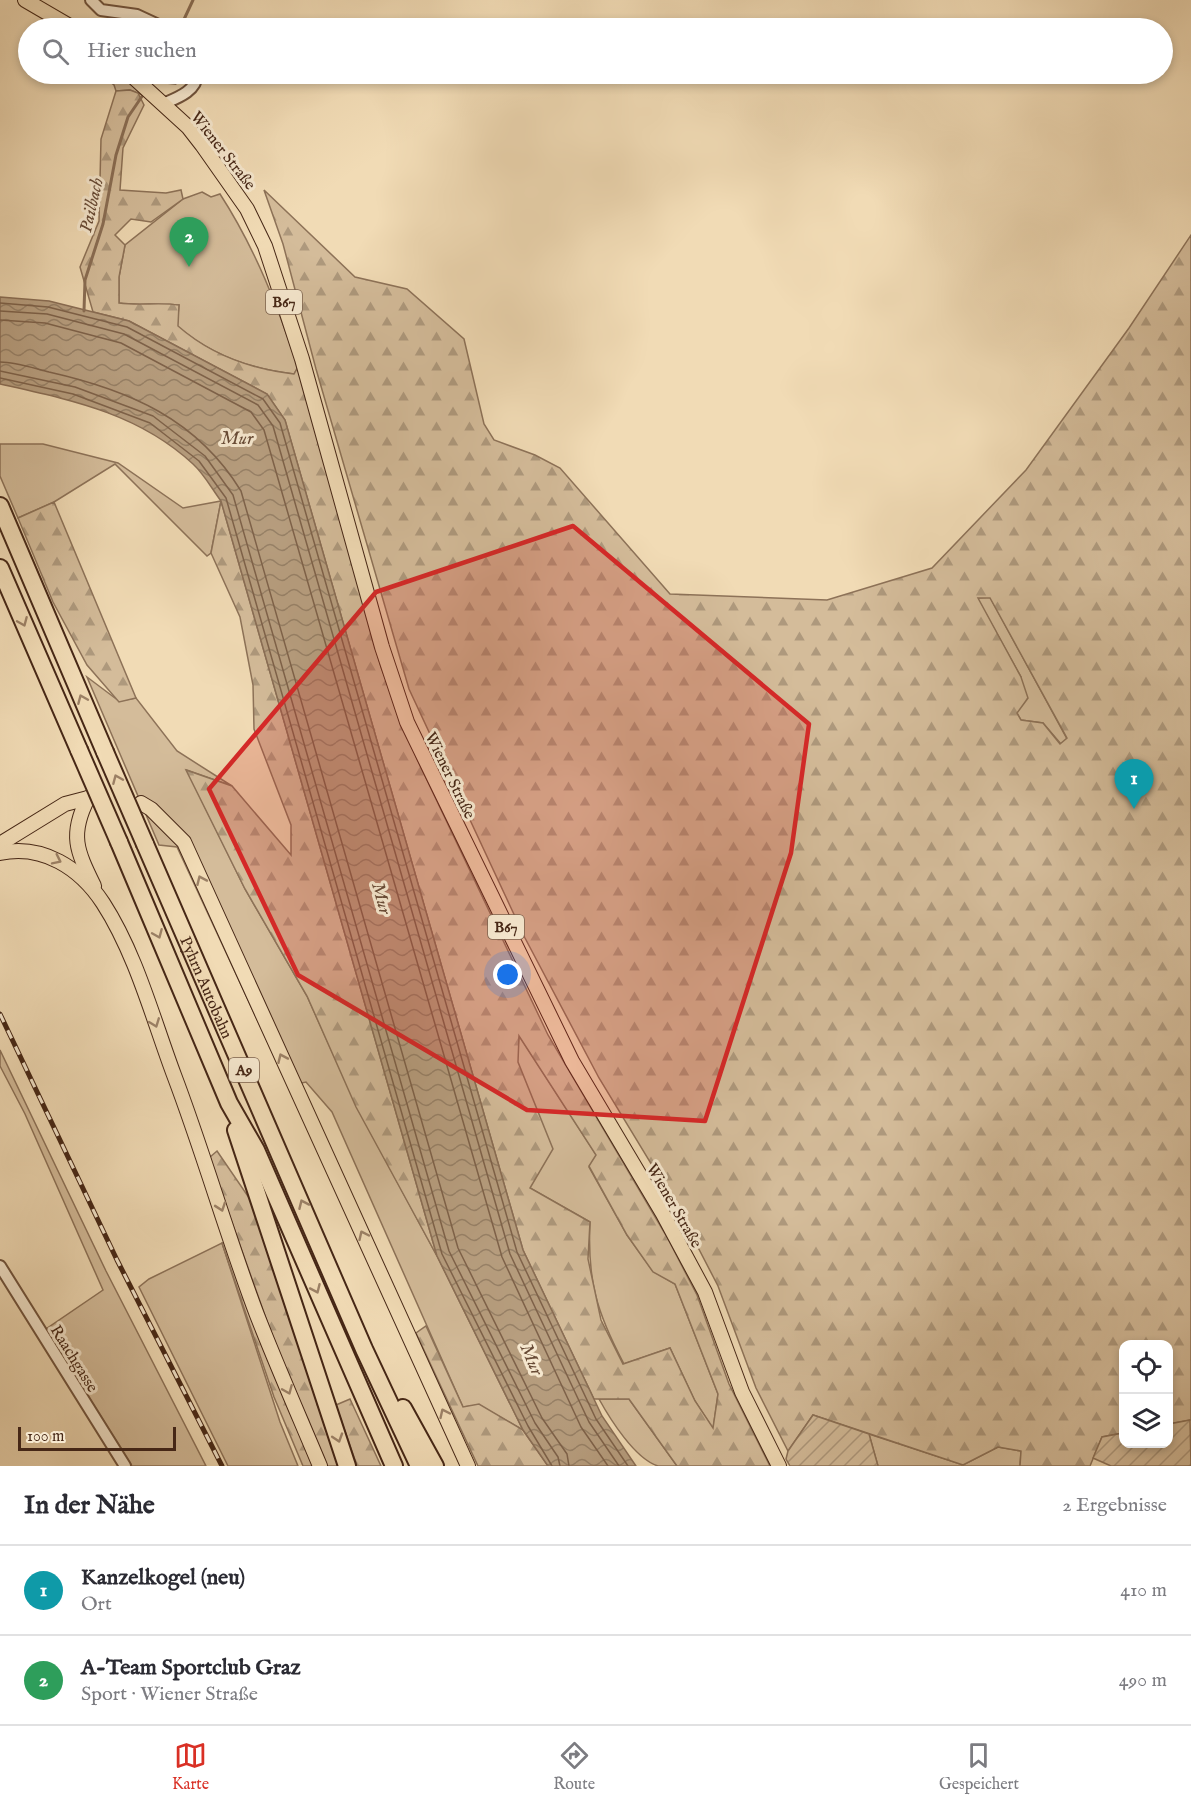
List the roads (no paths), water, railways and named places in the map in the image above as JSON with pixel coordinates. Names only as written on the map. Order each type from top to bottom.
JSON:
[{"type":"highway","name":"Pyhrn Autobahn","points":[[2,510],[145,844],[344,1296],[364,1349],[419,1466]]},
{"type":"highway","name":"Pyhrn Autobahn","points":[[0,568],[229,1103],[255,1150],[394,1466]]},
{"type":"highway","points":[[229,1103],[347,1466]]},
{"type":"highway","points":[[344,1296],[435,1466]]},
{"type":"main road","points":[[25,0],[56,18]]},
{"type":"main road","name":"Wiener Straße","points":[[142,84],[188,128],[230,181],[248,209],[265,246],[302,359],[382,647],[407,722],[572,1061],[663,1214],[705,1292],[742,1392],[779,1466]]},
{"type":"main road","points":[[0,844],[65,804],[88,798],[76,824],[77,847],[137,975],[195,1130],[257,1314],[320,1466]]},
{"type":"main road","points":[[141,803],[151,809],[184,842],[468,1466]]},
{"type":"main road","points":[[0,852],[24,851],[62,862],[79,875],[103,903]]},
{"type":"street","points":[[91,0],[101,10],[113,13],[126,12],[140,18]]},
{"type":"street","points":[[124,0],[126,12]]},
{"type":"street","points":[[163,104],[187,92],[194,84]]},
{"type":"street","name":"Raachgasse","points":[[0,1266],[125,1466]]},
{"type":"water","name":"Mur","points":[[0,297],[49,301],[129,321],[267,394],[285,420],[523,1250],[602,1416],[636,1466],[548,1466],[523,1430],[437,1256],[221,501],[193,464],[150,432],[126,420],[78,403],[0,384]]},
{"type":"waterway","name":"Pailbach","points":[[185,18],[193,0]]},
{"type":"waterway","name":"Pailbach","points":[[84,311],[85,280],[103,224],[116,155],[128,117],[145,92]]},
{"type":"railway","points":[[0,1014],[117,1260],[222,1466]]},
{"type":"place","name":"A-Team Sportclub Graz","points":[[189,267]]},
{"type":"place","name":"Kanzelkogel (neu)","points":[[1134,809]]}]
